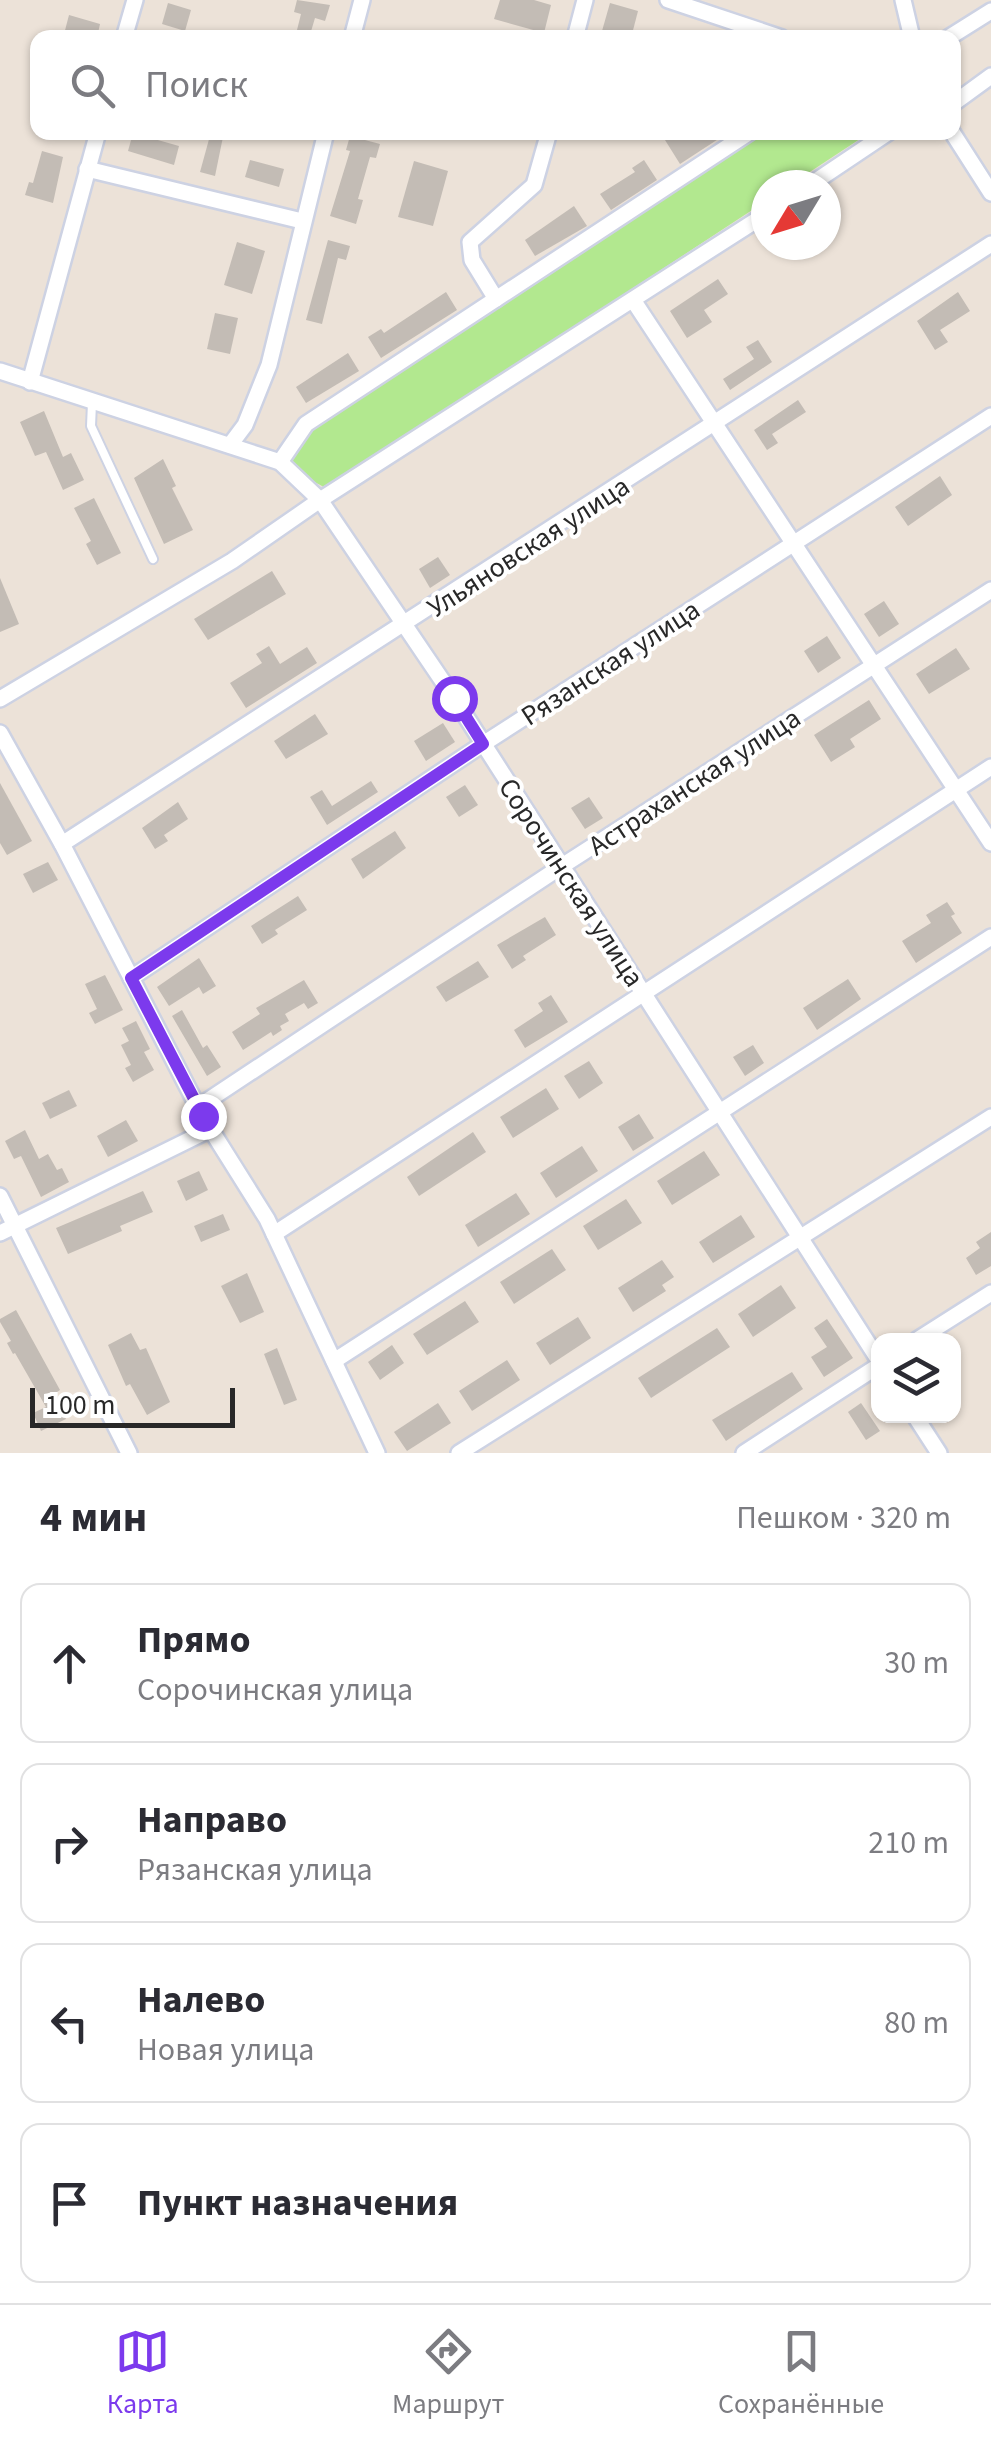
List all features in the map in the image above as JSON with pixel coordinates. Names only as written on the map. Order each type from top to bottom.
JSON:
[{"type":"street","points":[[126,30],[135,0]]},
{"type":"street","points":[[354,30],[362,0]]},
{"type":"street","points":[[577,30],[585,0]]},
{"type":"street","points":[[668,0],[758,30]]},
{"type":"street","points":[[902,0],[910,30]]},
{"type":"street","points":[[961,30],[991,11]]},
{"type":"street","points":[[961,99],[991,76]]},
{"type":"street","points":[[30,382],[96,140]]},
{"type":"street","points":[[230,445],[245,425],[269,365],[324,140]]},
{"type":"street","points":[[496,299],[472,260],[470,242],[534,186],[546,140]]},
{"type":"street","points":[[280,462],[306,424],[738,140]]},
{"type":"street","points":[[833,170],[878,140]]},
{"type":"street","points":[[957,140],[991,193]]},
{"type":"street","points":[[88,168],[302,221]]},
{"type":"street","points":[[0,700],[232,561],[320,500],[751,224]]},
{"type":"street","name":"Ульяновская улица","points":[[62,844],[991,244]]},
{"type":"street","points":[[633,300],[991,843]]},
{"type":"street","name":"Сорочинская улица","points":[[0,371],[280,462],[320,500],[483,744],[871,1351]]},
{"type":"street","name":"Рязанская улица","points":[[131,978],[483,744],[991,416]]},
{"type":"street","name":"Астраханская улица","points":[[198,1108],[562,866],[991,590]]},
{"type":"street","points":[[0,733],[198,1108],[274,1234],[378,1453]]},
{"type":"street","points":[[274,1234],[991,767]]},
{"type":"street","points":[[334,1361],[991,937]]},
{"type":"street","points":[[459,1453],[991,1117]]},
{"type":"street","points":[[8,1229],[210,1129]]},
{"type":"street","points":[[0,1196],[8,1229],[129,1453]]},
{"type":"street","points":[[928,1333],[991,1292]]},
{"type":"street","points":[[744,1453],[871,1367]]},
{"type":"street","points":[[920,1423],[939,1453]]},
{"type":"lane","points":[[92,403],[91,426],[153,558]]},
{"type":"green space","points":[[750,140],[858,140],[813,170],[751,170],[751,211],[327,489],[295,468],[293,455],[304,435]]},
{"type":"building","points":[[297,0],[330,5],[325,21],[315,18],[311,30],[297,30],[301,14],[294,12]]},
{"type":"building","points":[[500,0],[534,0],[551,5],[545,30],[494,19]]},
{"type":"building","points":[[168,3],[191,10],[185,30],[162,24]]},
{"type":"building","points":[[610,3],[638,11],[633,30],[602,30]]},
{"type":"building","points":[[69,15],[100,24],[99,30],[65,30]]},
{"type":"building","points":[[131,140],[158,140],[179,146],[174,165],[128,151]]},
{"type":"building","points":[[209,140],[222,140],[215,176],[200,172]]},
{"type":"building","points":[[349,140],[380,144],[376,158],[370,157],[358,199],[363,200],[356,224],[330,216],[350,151],[346,150]]},
{"type":"building","points":[[665,140],[717,140],[680,164]]},
{"type":"building","points":[[42,151],[63,157],[53,203],[25,195],[29,182],[33,183]]},
{"type":"building","points":[[250,160],[284,169],[279,187],[245,177]]},
{"type":"building","points":[[644,160],[657,180],[611,210],[600,194],[635,172],[632,168]]},
{"type":"building","points":[[414,161],[448,171],[433,226],[398,217]]},
{"type":"building","points":[[574,206],[587,226],[535,256],[525,240]]},
{"type":"building","points":[[328,240],[350,246],[346,260],[338,258],[322,324],[306,320]]},
{"type":"building","points":[[237,242],[265,251],[252,294],[224,285]]},
{"type":"building","points":[[718,279],[728,294],[704,310],[712,322],[687,338],[670,311]]},
{"type":"building","points":[[446,292],[457,310],[381,358],[368,337],[381,329],[384,333]]},
{"type":"building","points":[[958,292],[970,311],[940,330],[948,342],[935,350],[917,321]]},
{"type":"building","points":[[215,313],[238,318],[230,354],[207,349]]},
{"type":"building","points":[[758,340],[772,362],[730,390],[723,379],[754,359],[746,347]]},
{"type":"building","points":[[348,353],[359,371],[306,403],[296,387]]},
{"type":"building","points":[[798,400],[806,412],[772,434],[778,443],[767,450],[754,430]]},
{"type":"building","points":[[44,411],[63,457],[71,453],[84,480],[63,490],[46,452],[35,456],[20,422]]},
{"type":"building","points":[[163,459],[193,530],[164,544],[134,478]]},
{"type":"building","points":[[940,476],[952,495],[908,526],[895,507]]},
{"type":"building","points":[[94,498],[121,553],[97,565],[86,544],[91,541],[74,508]]},
{"type":"building","points":[[438,557],[450,575],[430,588],[419,569]]},
{"type":"building","points":[[272,571],[286,594],[208,640],[194,619]]},
{"type":"building","points":[[0,578],[19,624],[0,632]]},
{"type":"building","points":[[884,601],[899,624],[879,637],[864,614]]},
{"type":"building","points":[[827,636],[841,658],[818,673],[804,651]]},
{"type":"building","points":[[269,646],[280,664],[307,647],[317,663],[246,708],[230,683],[262,663],[256,654]]},
{"type":"building","points":[[956,648],[970,669],[929,694],[916,674]]},
{"type":"building","points":[[869,700],[881,719],[850,739],[855,747],[831,762],[814,735]]},
{"type":"building","points":[[315,714],[328,734],[286,759],[274,741]]},
{"type":"building","points":[[443,723],[455,742],[426,761],[414,741]]},
{"type":"building","points":[[371,781],[378,792],[327,825],[310,797],[322,790],[332,806]]},
{"type":"building","points":[[0,783],[32,841],[7,855],[0,843]]},
{"type":"building","points":[[465,785],[478,805],[459,817],[446,797]]},
{"type":"building","points":[[589,797],[603,818],[585,829],[571,808]]},
{"type":"building","points":[[178,802],[188,819],[164,835],[168,841],[155,849],[142,828]]},
{"type":"building","points":[[395,831],[406,848],[363,879],[351,859]]},
{"type":"building","points":[[48,862],[58,880],[33,893],[23,874]]},
{"type":"building","points":[[298,896],[307,910],[275,930],[278,934],[262,944],[251,926]]},
{"type":"building","points":[[947,902],[962,933],[916,963],[902,941],[931,923],[926,915]]},
{"type":"building","points":[[545,917],[556,935],[523,956],[526,960],[512,969],[497,945]]},
{"type":"building","points":[[199,958],[216,986],[203,994],[199,987],[169,1006],[157,987]]},
{"type":"building","points":[[478,961],[489,977],[446,1002],[436,987]]},
{"type":"building","points":[[105,975],[123,1010],[95,1024],[89,1013],[97,1009],[85,984]]},
{"type":"building","points":[[848,979],[861,999],[817,1030],[803,1008]]},
{"type":"building","points":[[304,980],[318,1003],[308,1009],[304,1003],[285,1014],[289,1021],[280,1026],[282,1030],[273,1036],[271,1032],[243,1050],[232,1032],[260,1014],[256,1008]]},
{"type":"building","points":[[551,995],[568,1022],[525,1048],[514,1030],[543,1011],[538,1003]]},
{"type":"building","points":[[182,1010],[203,1048],[207,1045],[221,1067],[207,1076],[172,1016]]},
{"type":"building","points":[[136,1021],[150,1049],[144,1052],[154,1070],[133,1082],[125,1068],[131,1065],[121,1045],[129,1041],[122,1028]]},
{"type":"building","points":[[753,1045],[764,1063],[745,1076],[733,1057]]},
{"type":"building","points":[[589,1061],[603,1083],[579,1099],[564,1076]]},
{"type":"building","points":[[546,1088],[559,1109],[513,1138],[500,1117]]},
{"type":"building","points":[[69,1090],[77,1106],[50,1119],[42,1103]]},
{"type":"building","points":[[639,1114],[654,1138],[633,1151],[618,1127]]},
{"type":"building","points":[[126,1120],[138,1141],[108,1157],[97,1136]]},
{"type":"building","points":[[25,1130],[39,1159],[48,1154],[69,1182],[41,1197],[21,1156],[14,1159],[5,1141]]},
{"type":"building","points":[[473,1132],[486,1152],[419,1196],[407,1177]]},
{"type":"building","points":[[582,1146],[598,1171],[556,1198],[540,1173]]},
{"type":"building","points":[[704,1151],[720,1175],[672,1205],[657,1181]]},
{"type":"building","points":[[199,1171],[208,1190],[186,1201],[177,1181]]},
{"type":"building","points":[[143,1191],[153,1212],[120,1226],[122,1231],[68,1254],[56,1228]]},
{"type":"building","points":[[516,1193],[530,1214],[478,1247],[465,1225]]},
{"type":"building","points":[[626,1199],[642,1223],[598,1250],[583,1226]]},
{"type":"building","points":[[223,1214],[230,1230],[201,1242],[194,1226]]},
{"type":"building","points":[[741,1215],[755,1237],[713,1263],[699,1242]]},
{"type":"building","points":[[991,1232],[991,1266],[976,1275],[966,1258],[980,1248],[976,1242]]},
{"type":"building","points":[[552,1249],[566,1270],[514,1304],[500,1282]]},
{"type":"building","points":[[662,1260],[674,1277],[662,1285],[666,1291],[633,1312],[618,1288]]},
{"type":"building","points":[[247,1273],[264,1312],[240,1323],[221,1286]]},
{"type":"building","points":[[781,1285],[796,1308],[753,1337],[738,1314]]},
{"type":"building","points":[[465,1301],[479,1322],[427,1355],[413,1334]]},
{"type":"building","points":[[16,1310],[60,1390],[54,1394],[66,1419],[41,1431],[33,1413],[46,1407],[7,1343],[11,1341],[0,1322]]},
{"type":"building","points":[[578,1317],[591,1338],[550,1365],[536,1343]]},
{"type":"building","points":[[827,1319],[853,1358],[824,1377],[811,1357],[827,1347],[814,1328]]},
{"type":"building","points":[[717,1328],[730,1347],[651,1398],[638,1378]]},
{"type":"building","points":[[131,1333],[140,1350],[146,1348],[170,1402],[147,1415],[130,1384],[126,1386],[108,1345]]},
{"type":"building","points":[[392,1345],[404,1363],[380,1380],[368,1362]]},
{"type":"building","points":[[277,1348],[297,1400],[284,1405],[264,1354]]},
{"type":"building","points":[[507,1360],[520,1380],[472,1411],[459,1391]]},
{"type":"building","points":[[792,1372],[803,1389],[726,1441],[712,1420]]},
{"type":"building","points":[[438,1403],[451,1423],[407,1451],[394,1432]]},
{"type":"building","points":[[861,1403],[880,1431],[866,1440],[848,1412]]},
{"type":"route","points":[[203,1116],[131,978],[483,744],[454,698]]}]
